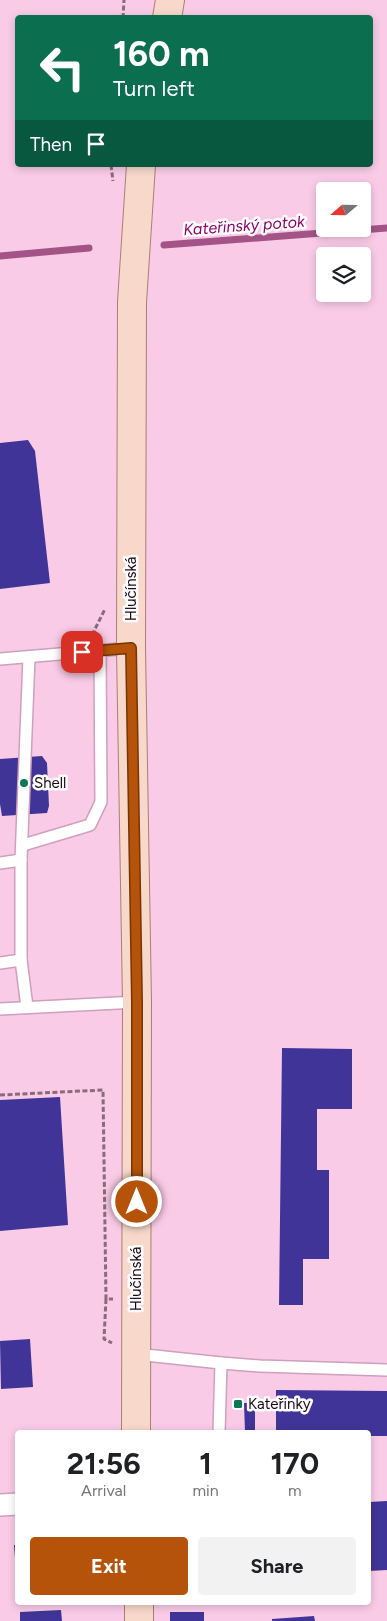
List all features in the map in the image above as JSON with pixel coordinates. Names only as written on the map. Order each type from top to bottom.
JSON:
[{"type":"main road","points":[[168,15],[170,0]]},
{"type":"main road","name":"Hlučínská","points":[[136,1430],[137,1002],[131,648],[132,302],[141,167]]},
{"type":"main road","points":[[139,1605],[139,1621]]},
{"type":"street","points":[[0,1505],[15,1504]]},
{"type":"lane","points":[[0,658],[131,648]]},
{"type":"lane","points":[[23,845],[90,825],[101,802],[100,650]]},
{"type":"lane","points":[[27,1007],[21,960],[21,860],[29,657]]},
{"type":"lane","points":[[0,863],[21,860]]},
{"type":"lane","points":[[0,963],[21,960]]},
{"type":"lane","points":[[0,1009],[137,1002]]},
{"type":"lane","points":[[136,1354],[260,1366],[387,1370]]},
{"type":"lane","points":[[219,1430],[221,1363]]},
{"type":"path","points":[[123,15],[124,0]]},
{"type":"path","points":[[0,1095],[103,1090],[106,1299],[136,1299]]},
{"type":"building","points":[[28,440],[35,451],[50,583],[0,589],[0,443]]},
{"type":"building","name":"Shell","points":[[42,756],[47,763],[49,806],[47,813],[2,816],[0,804],[0,759]]},
{"type":"building","points":[[282,1048],[352,1049],[352,1109],[317,1109],[317,1170],[329,1170],[329,1259],[303,1259],[303,1305],[279,1305]]},
{"type":"building","points":[[60,1097],[68,1225],[0,1231],[0,1100]]},
{"type":"building","points":[[30,1339],[33,1387],[1,1389],[0,1341]]},
{"type":"building","points":[[276,1390],[387,1391],[387,1436],[371,1436],[371,1430],[276,1430]]},
{"type":"building","points":[[244,1403],[255,1403],[255,1430],[245,1430]]},
{"type":"building","points":[[387,1501],[387,1570],[371,1571],[371,1502]]},
{"type":"building","points":[[61,1610],[62,1621],[20,1621],[20,1612]]},
{"type":"building","points":[[170,1612],[204,1612],[204,1621],[170,1621]]},
{"type":"building","points":[[314,1616],[315,1621],[272,1621],[272,1619]]},
{"type":"waterway","name":"Kateřinský potok","points":[[164,245],[387,228]]},
{"type":"waterway","name":"Kateřinský potok","points":[[0,256],[89,248]]},
{"type":"place","name":"Shell","points":[[24,783]]},
{"type":"place","name":"Kateřinky","points":[[238,1404]]},
{"type":"route","points":[[82,652],[131,648],[137,1002],[137,1202]]}]
